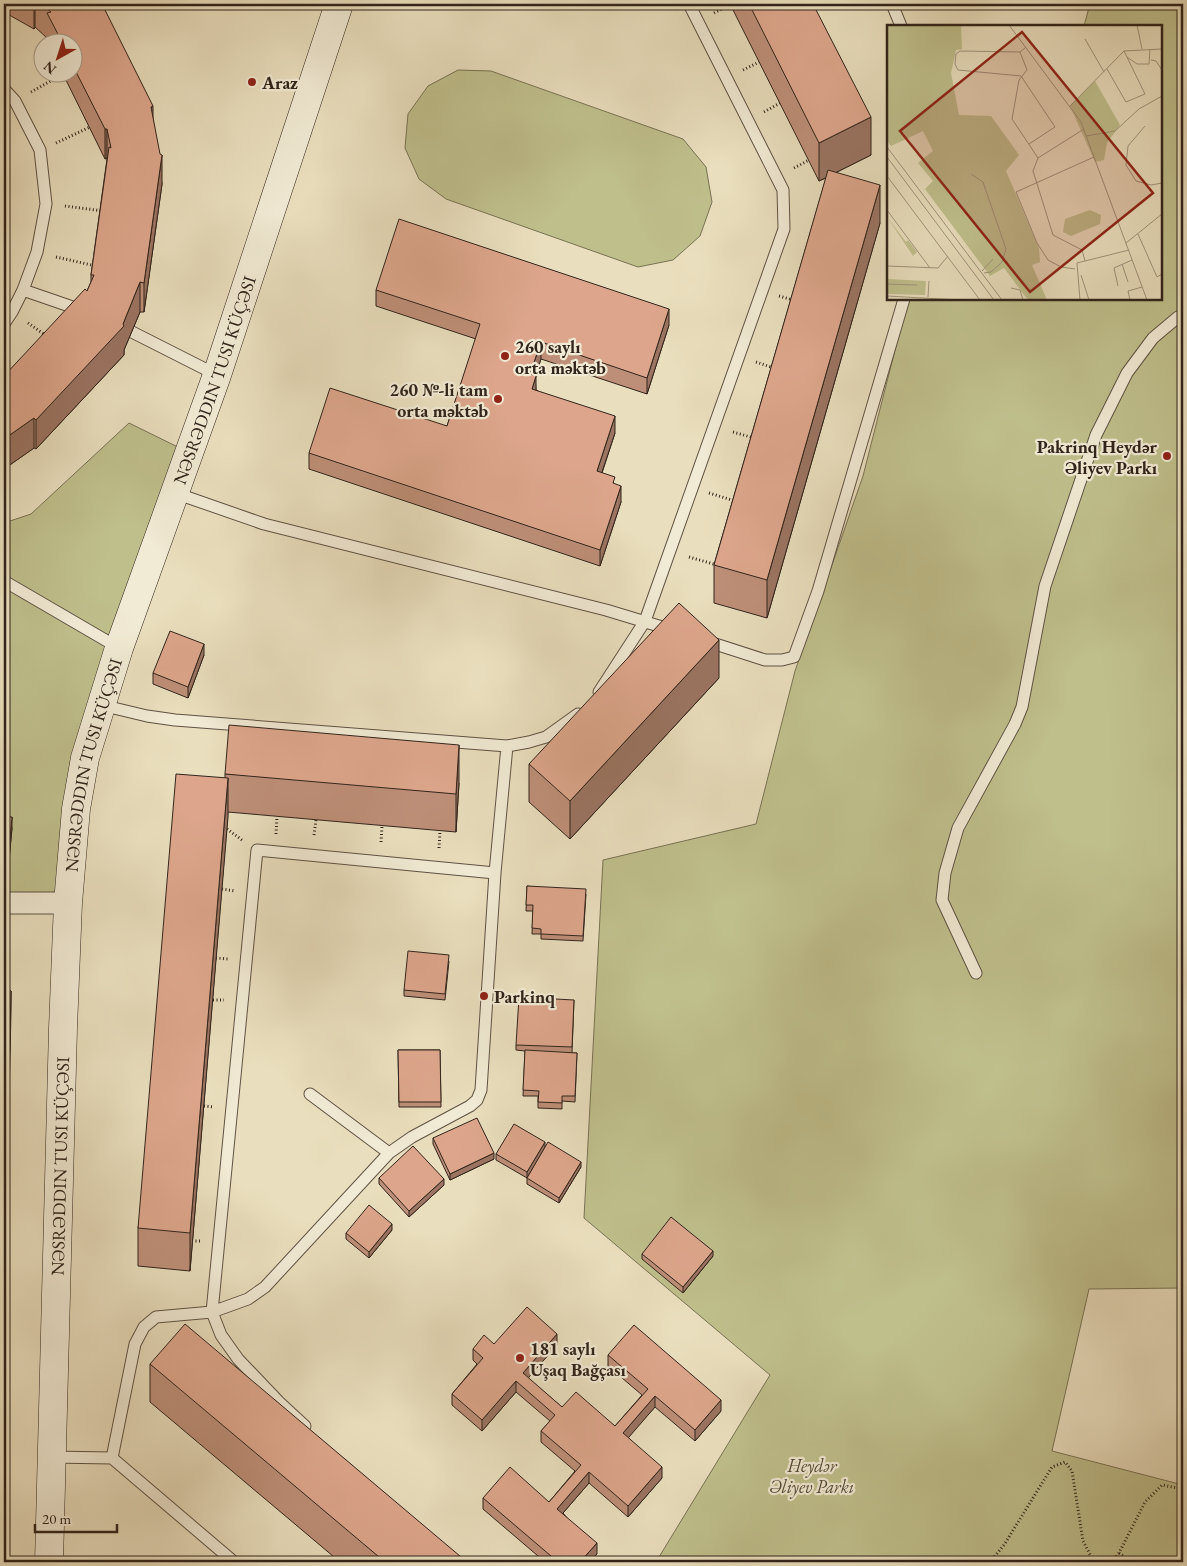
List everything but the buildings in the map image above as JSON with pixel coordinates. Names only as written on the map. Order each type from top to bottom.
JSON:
[{"type":"main road","name":"NƏSRƏDDIN TUSI KÜÇƏSI","points":[[50,1562],[62,1028],[68,903],[76,809],[85,758],[119,648],[217,375],[339,4]]},
{"type":"street","points":[[4,903],[68,903]]},
{"type":"lane","points":[[594,699],[645,621],[784,229],[783,190],[689,4]]},
{"type":"lane","points":[[892,4],[901,25]]},
{"type":"lane","points":[[4,89],[15,101],[40,150],[46,204],[36,252],[23,290],[4,324]]},
{"type":"lane","points":[[23,290],[90,314]]},
{"type":"lane","points":[[175,494],[264,524],[606,610],[764,660],[782,660],[794,657],[818,591],[904,300]]},
{"type":"lane","points":[[976,973],[942,900],[945,873],[958,828],[1015,724],[1022,707],[1045,586],[1096,435],[1127,373],[1154,338],[1178,317],[1183,316]]},
{"type":"lane","points":[[132,332],[217,375]]},
{"type":"lane","points":[[4,581],[119,648]]},
{"type":"lane","points":[[101,705],[147,716],[175,720],[507,746],[546,737],[585,709]]},
{"type":"lane","points":[[112,1458],[135,1344],[144,1327],[156,1317],[212,1312],[248,1299],[265,1287],[389,1153],[412,1137],[470,1106],[477,1100],[481,1090],[495,873],[507,746]]},
{"type":"lane","points":[[314,1434],[279,1402],[238,1359],[220,1335],[212,1312],[257,850],[495,873]]},
{"type":"lane","points":[[310,1094],[389,1153]]},
{"type":"lane","points":[[51,1457],[112,1458],[234,1562]]},
{"type":"path","points":[[15,101],[49,82]]},
{"type":"path","points":[[40,150],[90,127]]},
{"type":"path","points":[[46,204],[104,211]]},
{"type":"path","points":[[36,252],[96,266]]},
{"type":"path","points":[[12,312],[52,340]]},
{"type":"path","points":[[714,426],[761,440]]},
{"type":"path","points":[[692,488],[743,503]]},
{"type":"path","points":[[669,552],[724,568]]},
{"type":"path","points":[[990,1562],[1004,1545],[1052,1467],[1065,1462],[1072,1471],[1083,1541],[1094,1562]]},
{"type":"path","points":[[1112,1562],[1119,1553],[1145,1502],[1162,1485],[1183,1489]]},
{"type":"path","points":[[1119,1553],[1132,1562]]},
{"type":"green space","name":"Heydər Əliyev Parkı","points":[[1090,4],[1183,4],[1183,1288],[1089,1289],[1052,1451],[1183,1485],[1183,1562],[656,1562],[770,1375],[584,1218],[603,860],[756,824],[795,671],[863,476],[908,300],[1162,300],[1162,25],[1084,25]]},
{"type":"green space","points":[[458,70],[491,71],[683,139],[706,167],[712,202],[700,236],[673,260],[638,267],[446,199],[419,179],[405,148],[408,114],[428,86]]},
{"type":"green space","points":[[129,423],[190,453],[82,774],[68,903],[4,903],[4,523],[31,514]]},
{"type":"place","name":"Araz","points":[[252,82]]},
{"type":"place","name":"260 saylı orta məktəb","points":[[505,356]]},
{"type":"place","name":"260 №-li tam orta məktəb","points":[[498,399]]},
{"type":"place","name":"Pakrinq Heydər Əliyev Parkı","points":[[1167,456]]},
{"type":"place","name":"Parkinq","points":[[484,996]]},
{"type":"place","name":"181 saylı Uşaq Bağçası","points":[[520,1358]]}]
